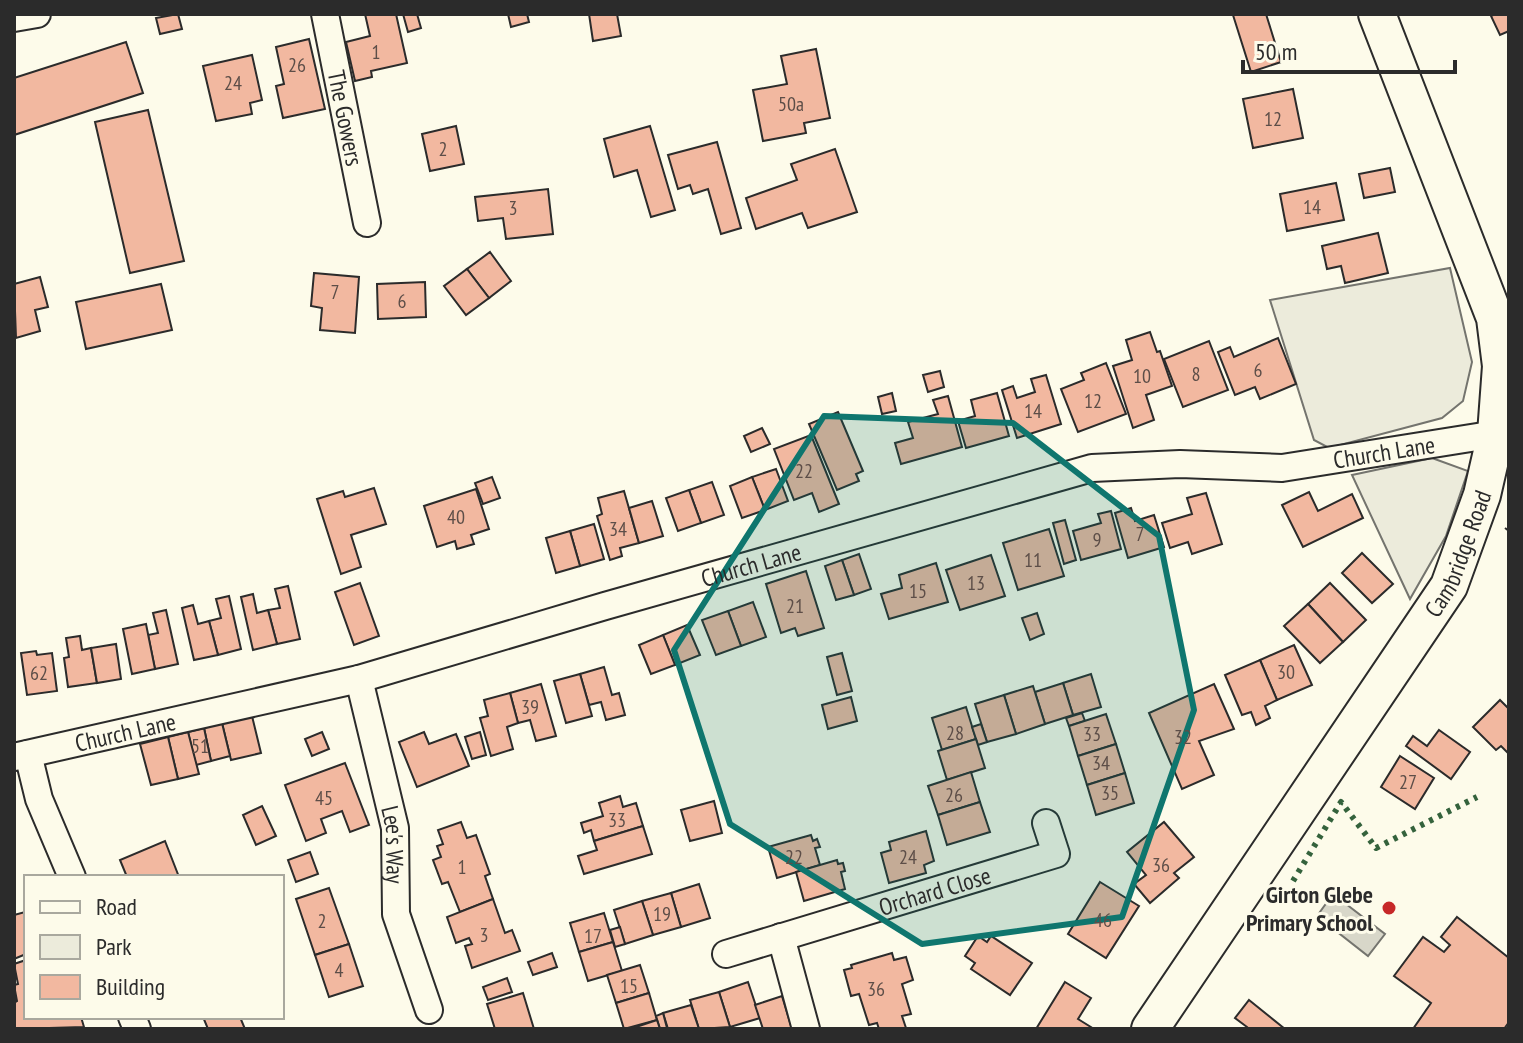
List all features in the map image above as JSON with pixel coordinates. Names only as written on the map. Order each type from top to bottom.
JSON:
[{"type":"street","points":[[14,18],[37,14]]},
{"type":"street","name":"The Gowers","points":[[325,14],[367,223]]},
{"type":"street","name":"Cambridge Road","points":[[1150,1029],[1449,586],[1482,495],[1496,434],[1501,366],[1495,318],[1377,14]]},
{"type":"street","name":"Church Lane","points":[[21,756],[359,679],[1092,468],[1180,464],[1282,468],[1496,434]]},
{"type":"street","name":"Lee's Way","points":[[359,679],[395,828],[396,914],[429,1010]]},
{"type":"street","points":[[21,756],[71,875]]},
{"type":"street","name":"Orchard Close","points":[[726,954],[1056,854],[1046,823]]},
{"type":"street","points":[[781,937],[806,1029]]},
{"type":"highlighted area","points":[[824,416],[1013,423],[1159,536],[1194,710],[1122,917],[922,944],[730,824],[674,650]]},
{"type":"green space","points":[[1450,268],[1472,362],[1463,401],[1442,418],[1329,448],[1314,440],[1270,300]]},
{"type":"green space","points":[[1432,458],[1468,471],[1446,536],[1410,599],[1352,475]]},
{"type":"shaded area","points":[[1333,894],[1385,934],[1368,956],[1317,916]]},
{"type":"building","points":[[178,14],[182,29],[160,34],[156,18]]},
{"type":"building","points":[[365,14],[396,14],[407,63],[371,71],[372,77],[355,81],[346,42],[370,36]]},
{"type":"building","points":[[403,14],[417,14],[421,28],[408,32]]},
{"type":"building","points":[[508,14],[527,14],[529,22],[511,27]]},
{"type":"building","points":[[589,14],[617,14],[621,36],[593,41]]},
{"type":"building","points":[[1266,14],[1281,62],[1251,72],[1233,15]]},
{"type":"building","points":[[1509,14],[1509,31],[1500,35],[1491,16]]},
{"type":"building","points":[[309,39],[325,109],[283,118],[276,86],[284,84],[276,47]]},
{"type":"building","points":[[126,42],[143,93],[14,135],[14,78]]},
{"type":"building","points":[[816,49],[830,118],[804,123],[806,133],[763,141],[753,90],[787,84],[781,56]]},
{"type":"building","points":[[252,55],[262,100],[250,103],[252,114],[216,121],[203,66]]},
{"type":"building","points":[[1293,89],[1303,138],[1253,148],[1243,99]]},
{"type":"building","points":[[148,110],[184,261],[130,273],[95,122]]},
{"type":"building","points":[[456,126],[464,164],[430,171],[422,134]]},
{"type":"building","points":[[650,126],[675,210],[651,217],[637,170],[614,177],[604,139]]},
{"type":"building","points":[[717,142],[741,228],[721,234],[708,189],[693,194],[690,185],[678,189],[668,155]]},
{"type":"building","points":[[835,149],[857,212],[808,228],[802,213],[756,229],[746,198],[797,180],[791,164]]},
{"type":"building","points":[[1390,168],[1395,192],[1364,198],[1359,174]]},
{"type":"building","points":[[1336,183],[1344,220],[1287,231],[1280,194]]},
{"type":"building","points":[[548,189],[553,234],[506,239],[503,218],[478,221],[475,197]]},
{"type":"building","points":[[1378,233],[1388,273],[1345,283],[1341,266],[1327,269],[1322,246]]},
{"type":"building","points":[[490,252],[511,281],[489,298],[467,269]]},
{"type":"building","points":[[467,269],[489,298],[466,315],[444,286]]},
{"type":"building","points":[[314,273],[359,277],[355,333],[320,330],[322,308],[311,306]]},
{"type":"building","points":[[40,277],[48,307],[35,310],[40,331],[16,338],[14,284]]},
{"type":"building","points":[[425,282],[426,317],[378,319],[377,284]]},
{"type":"building","points":[[161,284],[172,330],[86,349],[76,302]]},
{"type":"building","points":[[1150,332],[1172,386],[1146,395],[1154,420],[1133,428],[1113,366],[1132,360],[1126,340]]},
{"type":"building","points":[[1278,338],[1296,384],[1260,399],[1255,387],[1235,395],[1218,352],[1230,347],[1234,357]]},
{"type":"building","points":[[1209,341],[1228,390],[1183,407],[1164,359]]},
{"type":"building","points":[[1106,363],[1126,414],[1078,432],[1061,389],[1084,380],[1081,373]]},
{"type":"building","points":[[940,371],[944,387],[928,392],[923,375]]},
{"type":"building","points":[[1046,375],[1061,424],[1017,438],[1002,390],[1013,386],[1017,398],[1035,392],[1031,379]]},
{"type":"building","points":[[892,393],[896,411],[882,414],[878,397]]},
{"type":"building","points":[[997,393],[1009,436],[966,448],[958,421],[975,416],[971,400]]},
{"type":"building","points":[[948,396],[962,447],[901,464],[895,443],[913,438],[908,422],[938,414],[933,400]]},
{"type":"building","points":[[838,412],[863,471],[856,474],[859,481],[837,490],[809,424]]},
{"type":"building","points":[[762,428],[770,444],[751,452],[744,436]]},
{"type":"building","points":[[811,435],[839,504],[819,512],[812,493],[794,500],[774,449]]},
{"type":"building","points":[[776,469],[788,501],[765,510],[752,477]]},
{"type":"building","points":[[492,477],[500,498],[483,504],[475,483]]},
{"type":"building","points":[[752,477],[765,510],[742,518],[730,486]]},
{"type":"building","points":[[712,482],[724,515],[701,523],[689,490]]},
{"type":"building","points":[[374,488],[386,524],[351,535],[361,567],[341,574],[317,499],[343,491],[345,497]]},
{"type":"building","points":[[476,489],[489,529],[471,535],[474,544],[457,549],[455,541],[437,547],[424,506]]},
{"type":"building","points":[[689,490],[701,523],[678,531],[666,498]]},
{"type":"building","points":[[624,491],[639,543],[620,548],[622,556],[610,560],[597,516],[602,514],[598,498]]},
{"type":"building","points":[[1309,492],[1318,511],[1352,494],[1363,518],[1303,547],[1282,505]]},
{"type":"building","points":[[1206,493],[1222,544],[1192,554],[1188,542],[1170,548],[1162,523],[1192,514],[1187,498]]},
{"type":"building","points":[[652,501],[663,536],[639,543],[629,508]]},
{"type":"building","points":[[1131,508],[1135,521],[1154,515],[1164,547],[1128,558],[1115,513]]},
{"type":"building","points":[[1111,511],[1121,549],[1081,560],[1073,531],[1101,523],[1098,514]]},
{"type":"building","points":[[1065,520],[1076,560],[1064,564],[1053,523]]},
{"type":"building","points":[[594,524],[604,559],[580,566],[570,531]]},
{"type":"building","points":[[1049,529],[1064,576],[1018,590],[1003,543]]},
{"type":"building","points":[[570,531],[580,566],[556,573],[546,538]]},
{"type":"building","points":[[1362,553],[1393,584],[1372,603],[1342,573]]},
{"type":"building","points":[[859,554],[871,589],[854,595],[842,560]]},
{"type":"building","points":[[991,555],[1005,596],[960,610],[946,570]]},
{"type":"building","points":[[842,560],[854,595],[836,600],[825,566]]},
{"type":"building","points":[[936,563],[948,602],[889,619],[881,594],[902,588],[899,575]]},
{"type":"building","points":[[806,571],[824,628],[798,636],[795,628],[781,633],[766,584]]},
{"type":"building","points":[[360,583],[379,636],[354,645],[335,592]]},
{"type":"building","points":[[1330,583],[1366,620],[1343,642],[1308,604]]},
{"type":"building","points":[[288,586],[300,639],[277,644],[268,610],[280,608],[275,589]]},
{"type":"building","points":[[253,594],[257,613],[268,610],[277,644],[253,650],[241,597]]},
{"type":"building","points":[[229,596],[241,649],[218,655],[209,621],[221,618],[216,599]]},
{"type":"building","points":[[753,602],[766,637],[741,646],[728,611]]},
{"type":"building","points":[[1308,604],[1343,642],[1320,663],[1284,626]]},
{"type":"building","points":[[193,605],[198,624],[209,621],[218,655],[194,660],[182,608]]},
{"type":"building","points":[[166,610],[178,664],[155,669],[148,635],[158,633],[153,613]]},
{"type":"building","points":[[728,611],[741,646],[716,655],[702,620]]},
{"type":"building","points":[[1037,613],[1044,634],[1030,640],[1022,618]]},
{"type":"building","points":[[146,624],[155,669],[132,674],[123,629]]},
{"type":"building","points":[[687,625],[700,655],[675,665],[663,635]]},
{"type":"building","points":[[663,635],[675,665],[651,674],[639,645]]},
{"type":"building","points":[[80,636],[82,650],[91,648],[97,683],[68,687],[64,658],[69,657],[66,638]]},
{"type":"building","points":[[116,644],[121,679],[97,683],[91,648]]},
{"type":"building","points":[[1294,645],[1312,685],[1277,700],[1260,660]]},
{"type":"building","points":[[36,651],[37,655],[52,653],[57,691],[27,695],[21,653]]},
{"type":"building","points":[[842,653],[852,691],[837,695],[827,657]]},
{"type":"building","points":[[1260,660],[1277,700],[1265,706],[1270,718],[1256,725],[1251,712],[1242,715],[1225,675]]},
{"type":"building","points":[[604,667],[612,695],[619,693],[625,715],[606,720],[601,702],[589,705],[580,674]]},
{"type":"building","points":[[580,674],[592,716],[566,723],[554,681]]},
{"type":"building","points":[[1091,674],[1101,707],[1073,715],[1063,683]]},
{"type":"building","points":[[1063,683],[1073,715],[1045,724],[1035,692]]},
{"type":"building","points":[[541,684],[556,736],[536,741],[530,720],[518,723],[510,693]]},
{"type":"building","points":[[1214,684],[1234,729],[1199,741],[1214,775],[1182,789],[1149,713]]},
{"type":"building","points":[[1033,686],[1045,724],[1016,734],[1004,695]]},
{"type":"building","points":[[510,693],[518,723],[507,727],[513,749],[491,756],[480,718],[488,716],[484,700]]},
{"type":"building","points":[[1004,695],[1016,734],[987,742],[975,704]]},
{"type":"building","points":[[851,697],[857,721],[828,729],[822,705]]},
{"type":"building","points":[[1500,700],[1509,709],[1509,754],[1501,746],[1496,750],[1473,727]]},
{"type":"building","points":[[966,707],[976,739],[942,750],[932,718]]},
{"type":"building","points":[[1082,713],[1085,721],[1069,726],[1066,718]]},
{"type":"building","points":[[1106,714],[1116,744],[1078,756],[1069,726]]},
{"type":"building","points":[[252,716],[261,753],[231,760],[222,723]]},
{"type":"building","points":[[222,723],[230,756],[211,761],[204,728]]},
{"type":"building","points":[[981,724],[987,742],[978,745],[972,727]]},
{"type":"building","points":[[204,728],[211,761],[196,765],[188,732]]},
{"type":"building","points":[[1439,730],[1470,752],[1451,779],[1406,746],[1413,736],[1427,746]]},
{"type":"building","points":[[188,732],[199,774],[178,779],[168,737]]},
{"type":"building","points":[[322,732],[329,749],[312,756],[305,739]]},
{"type":"building","points":[[424,732],[429,744],[456,734],[469,766],[417,787],[399,742]]},
{"type":"building","points":[[480,732],[486,755],[472,759],[465,737]]},
{"type":"building","points":[[168,737],[178,779],[151,785],[140,744]]},
{"type":"building","points":[[976,739],[985,768],[947,780],[938,751]]},
{"type":"building","points":[[1116,744],[1125,773],[1087,785],[1078,756]]},
{"type":"building","points":[[1400,756],[1434,778],[1415,809],[1381,787]]},
{"type":"building","points":[[345,763],[369,825],[350,832],[342,811],[321,819],[326,833],[306,841],[285,785]]},
{"type":"building","points":[[971,772],[980,802],[938,815],[928,786]]},
{"type":"building","points":[[1125,773],[1134,803],[1096,815],[1087,785]]},
{"type":"building","points":[[620,796],[623,807],[636,803],[643,826],[594,841],[591,830],[584,833],[581,823],[603,816],[599,803]]},
{"type":"building","points":[[714,801],[722,833],[690,841],[681,810]]},
{"type":"building","points":[[980,802],[990,832],[947,845],[938,815]]},
{"type":"building","points":[[262,806],[276,836],[256,845],[243,815]]},
{"type":"building","points":[[461,822],[467,838],[476,835],[490,874],[485,876],[493,899],[460,912],[448,882],[442,884],[433,860],[441,857],[437,846],[443,844],[438,830]]},
{"type":"building","points":[[1164,822],[1194,857],[1174,873],[1179,878],[1150,903],[1134,884],[1146,875],[1127,852]]},
{"type":"building","points":[[643,826],[652,854],[584,874],[578,856],[597,850],[594,841]]},
{"type":"building","points":[[926,831],[934,861],[924,865],[926,873],[889,883],[881,853],[891,850],[889,842]]},
{"type":"building","points":[[811,835],[820,847],[815,848],[820,865],[777,878],[768,847]]},
{"type":"building","points":[[165,841],[178,875],[126,875],[120,860]]},
{"type":"building","points":[[310,852],[318,874],[296,882],[288,860]]},
{"type":"building","points":[[837,860],[838,864],[843,863],[845,871],[841,872],[845,889],[804,901],[796,872]]},
{"type":"building","points":[[1100,882],[1139,906],[1106,958],[1068,934]]},
{"type":"building","points":[[699,884],[710,918],[681,927],[671,893]]},
{"type":"building","points":[[329,888],[349,944],[315,955],[296,899]]},
{"type":"building","points":[[671,893],[681,927],[653,935],[642,901]]},
{"type":"building","points":[[493,899],[505,933],[512,930],[520,951],[472,968],[465,946],[472,944],[469,938],[456,943],[447,917]]},
{"type":"building","points":[[642,901],[653,935],[625,944],[614,910]]},
{"type":"building","points":[[24,912],[24,955],[14,959],[14,915]]},
{"type":"building","points":[[604,913],[613,942],[579,952],[570,923]]},
{"type":"building","points":[[1457,917],[1509,958],[1509,1022],[1504,1029],[1413,1029],[1431,1003],[1394,976],[1423,937],[1444,952],[1450,945],[1441,937]]},
{"type":"building","points":[[620,927],[625,944],[615,947],[610,930]]},
{"type":"building","points":[[978,936],[987,942],[991,936],[1032,963],[1010,995],[971,969],[975,963],[965,956]]},
{"type":"building","points":[[613,942],[622,971],[588,981],[579,952]]},
{"type":"building","points":[[349,944],[363,986],[329,997],[315,955]]},
{"type":"building","points":[[552,953],[557,967],[533,975],[528,962]]},
{"type":"building","points":[[892,953],[894,960],[906,957],[913,980],[902,984],[911,1014],[902,1016],[906,1028],[879,1029],[877,1023],[869,1025],[859,994],[851,996],[844,970]]},
{"type":"building","points":[[24,961],[24,1019],[82,1019],[84,1027],[14,1029],[14,1003],[17,1001],[14,985],[18,984],[14,964]]},
{"type":"building","points":[[640,965],[649,993],[616,1003],[607,975]]},
{"type":"building","points":[[507,978],[512,992],[488,1000],[483,987]]},
{"type":"building","points":[[748,982],[760,1018],[730,1027],[719,992]]},
{"type":"building","points":[[1065,982],[1091,998],[1078,1019],[1094,1029],[1036,1029]]},
{"type":"building","points":[[719,992],[730,1027],[699,1029],[690,1000]]},
{"type":"building","points":[[523,993],[534,1029],[495,1029],[487,1004]]},
{"type":"building","points":[[649,993],[657,1020],[624,1029],[616,1003]]},
{"type":"building","points":[[782,996],[792,1029],[763,1029],[755,1005]]},
{"type":"building","points":[[1249,1000],[1285,1029],[1246,1029],[1235,1018]]},
{"type":"building","points":[[691,1005],[699,1029],[668,1029],[663,1013]]},
{"type":"building","points":[[663,1013],[667,1028],[660,1029],[656,1016]]},
{"type":"building","points":[[204,1019],[241,1019],[245,1029],[208,1029]]},
{"type":"building","points":[[657,1020],[660,1029],[630,1029]]},
{"type":"hedge","points":[[1293,881],[1341,802],[1376,848],[1477,797]]},
{"type":"fence","points":[[1505,528],[1509,531]]},
{"type":"place","name":"Girton Glebe Primary School","points":[[1389,908]]}]
